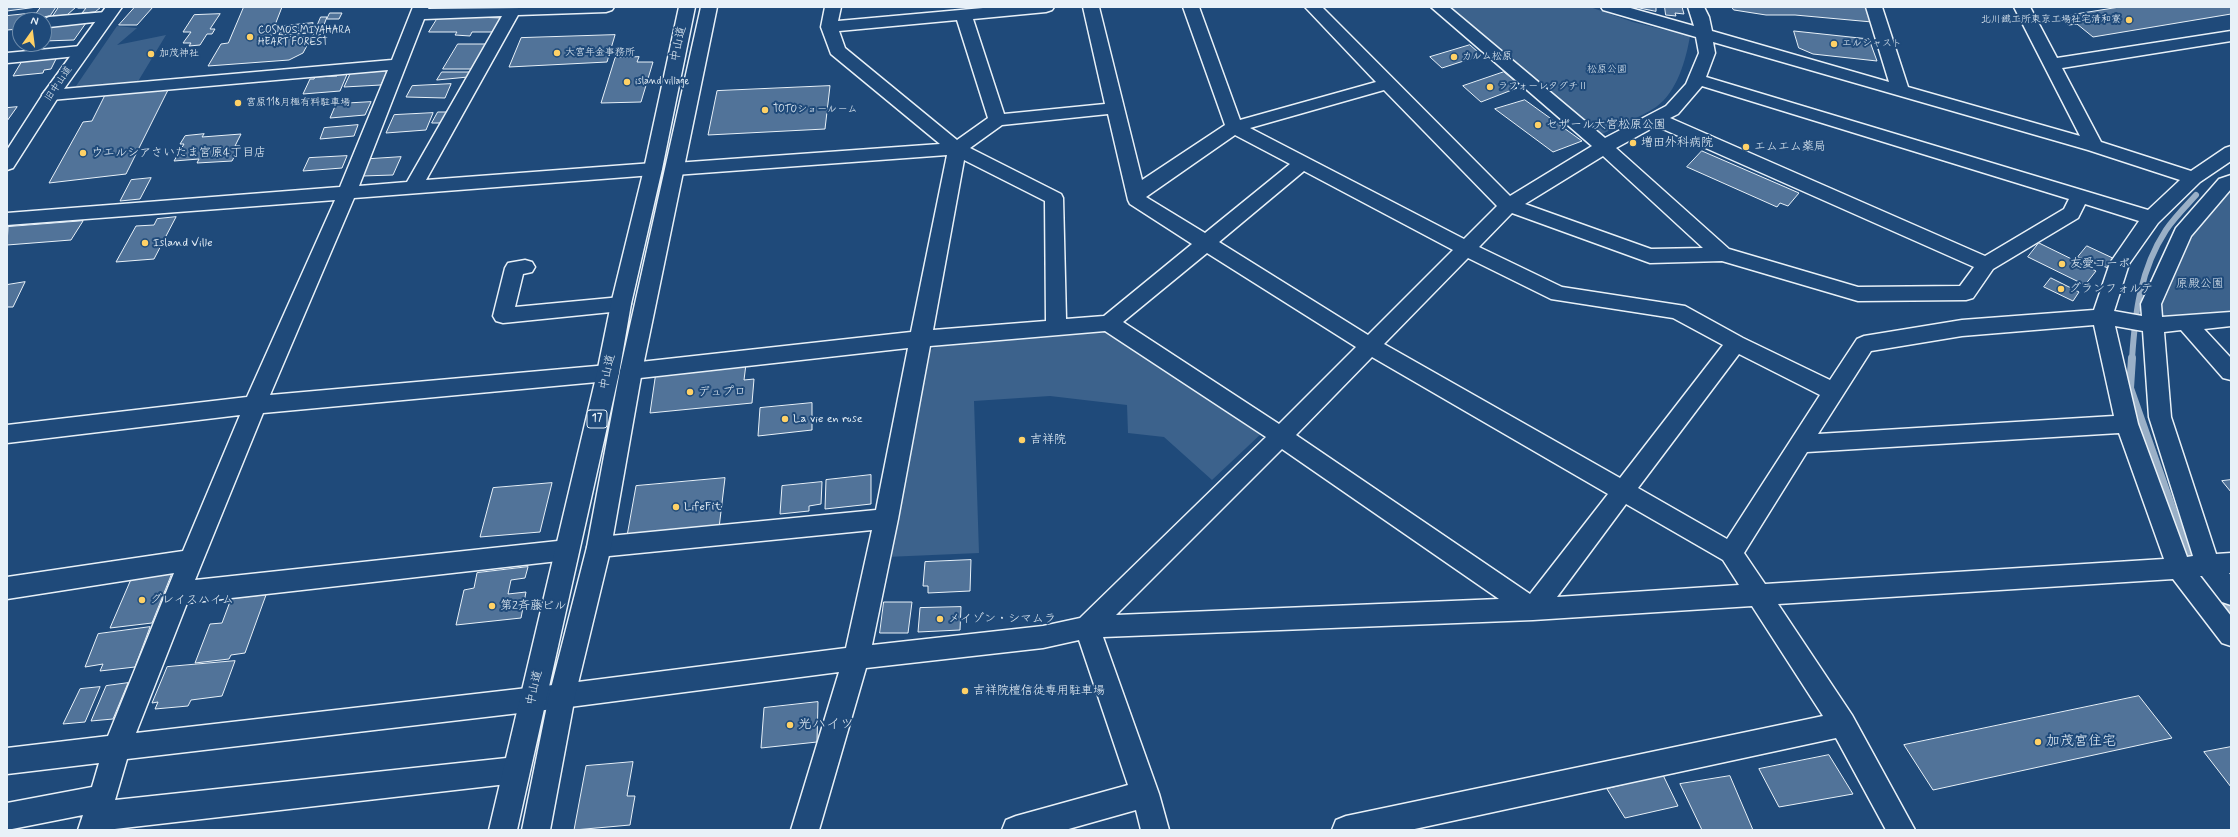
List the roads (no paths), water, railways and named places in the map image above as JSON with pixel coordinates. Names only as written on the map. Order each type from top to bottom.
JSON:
[{"type":"main road","points":[[97,815],[117,748],[191,560],[255,406],[348,191],[420,11],[606,7]]},
{"type":"main road","name":"中山道","points":[[503,830],[532,698],[608,373],[621,304],[653,169],[687,7]]},
{"type":"main road","name":"中山道","points":[[536,830],[562,696],[599,548],[631,371],[709,7]]},
{"type":"main road","points":[[833,7],[829,27],[837,50],[957,149],[1054,198],[1056,328]]},
{"type":"main road","points":[[829,27],[1046,7]]},
{"type":"main road","points":[[1091,7],[1137,200],[1370,346],[1731,553],[1843,724],[1901,830]]},
{"type":"main road","points":[[1191,7],[1234,127],[1466,249],[1558,294],[1678,311],[1736,343],[1834,392]]},
{"type":"main road","points":[[1313,7],[1498,197],[1509,205],[1650,256],[1722,254],[1761,264],[1858,294],[1966,293],[1986,264],[2071,213],[2079,197]]},
{"type":"main road","points":[[1440,7],[1604,148],[1722,254]]},
{"type":"main road","points":[[1609,7],[2094,146],[2193,178]]},
{"type":"main road","points":[[1087,627],[1281,436],[1509,205],[1604,148],[1672,110],[1694,86],[1706,53],[1701,17],[1696,7]]},
{"type":"main road","points":[[1874,7],[1900,90]]},
{"type":"main road","points":[[2022,7],[2094,146]]},
{"type":"main road","points":[[413,187],[513,10]]},
{"type":"main road","points":[[52,22],[110,12]]},
{"type":"main road","name":"旧中山道","points":[[7,164],[51,95],[110,12]]},
{"type":"main road","points":[[964,15],[997,120]]},
{"type":"main road","points":[[2052,64],[2227,39]]},
{"type":"main road","points":[[7,58],[81,51]]},
{"type":"main road","points":[[51,95],[399,64]]},
{"type":"main road","points":[[1696,80],[2151,218]]},
{"type":"main road","points":[[1136,193],[1234,127],[1387,84]]},
{"type":"main road","points":[[675,169],[957,149],[997,120],[1115,108]]},
{"type":"main road","points":[[1656,118],[1986,264]]},
{"type":"main road","points":[[805,830],[856,658],[886,520],[957,149]]},
{"type":"main road","points":[[2231,152],[2193,178],[2151,218],[2120,263],[2102,317],[2127,424],[2180,567],[2231,635]]},
{"type":"main road","points":[[631,371],[921,339],[1109,323],[1302,163]]},
{"type":"main road","points":[[7,218],[653,169]]},
{"type":"main road","points":[[2231,181],[2226,183],[2183,233],[2151,304],[2139,323],[2160,418],[2215,564],[2231,594]]},
{"type":"main road","points":[[524,267],[515,268],[503,316],[621,304]]},
{"type":"main road","points":[[1731,553],[1864,344],[1962,328],[2102,317],[2139,323],[2231,319]]},
{"type":"main road","points":[[2186,322],[2231,372]]},
{"type":"main road","points":[[1109,323],[1281,436],[1534,609]]},
{"type":"main road","points":[[1534,609],[1736,343]]},
{"type":"main road","points":[[7,434],[255,406],[608,373]]},
{"type":"main road","points":[[1801,444],[2127,424]]},
{"type":"main road","points":[[599,548],[886,520]]},
{"type":"main road","points":[[178,593],[567,550]]},
{"type":"main road","points":[[7,588],[191,560]]},
{"type":"main road","points":[[7,761],[532,698],[562,696],[856,658],[1043,637],[1087,627],[1534,609],[2215,564]]},
{"type":"main road","points":[[1087,627],[1145,794],[1155,830]]},
{"type":"main road","points":[[1346,830],[1843,724]]},
{"type":"main road","points":[[7,817],[97,815],[516,770]]},
{"type":"main road","points":[[1016,830],[1145,794]]},
{"type":"waterway","points":[[2132,359],[2140,292],[2150,261],[2166,230],[2196,195]]},
{"type":"waterway","points":[[2132,358],[2130,388],[2191,562],[2231,614]]},
{"type":"place","name":"北川鐵工所東京工場社宅清和寮","points":[[2129,20]]},
{"type":"place","name":"COSMOS MIYAHARA HEART FOREST","points":[[250,37]]},
{"type":"place","name":"エルシャスト","points":[[1834,44]]},
{"type":"place","name":"大宮年金事務所","points":[[557,53]]},
{"type":"place","name":"加茂神社","points":[[151,54]]},
{"type":"place","name":"カルム松原","points":[[1454,57]]},
{"type":"place","name":"island village","points":[[627,82]]},
{"type":"place","name":"ラフォーレタグチⅡ","points":[[1490,87]]},
{"type":"place","name":"宮原118月極有料駐車場","points":[[238,103]]},
{"type":"place","name":"TOTOショールーム","points":[[765,110]]},
{"type":"place","name":"セザール大宮松原公園","points":[[1538,125]]},
{"type":"place","name":"増田外科病院","points":[[1633,143]]},
{"type":"place","name":"エムエム薬局","points":[[1746,147]]},
{"type":"place","name":"ウエルシアさいたま宮原4丁目店","points":[[83,153]]},
{"type":"place","name":"Island Ville","points":[[145,243]]},
{"type":"place","name":"友愛コーポ","points":[[2062,264]]},
{"type":"place","name":"グランフォルテ","points":[[2061,289]]},
{"type":"place","name":"デュプロ","points":[[690,392]]},
{"type":"place","name":"La vie en rose","points":[[785,419]]},
{"type":"place","name":"吉祥院","points":[[1022,440]]},
{"type":"place","name":"LifeFit","points":[[676,507]]},
{"type":"place","name":"グレイスハイム","points":[[142,600]]},
{"type":"place","name":"第2斉藤ビル","points":[[492,606]]},
{"type":"place","name":"メイゾン・シマムラ","points":[[940,619]]},
{"type":"place","name":"吉祥院檀信徒専用駐車場","points":[[965,691]]},
{"type":"place","name":"光ハイツ","points":[[790,725]]},
{"type":"place","name":"加茂宮住宅","points":[[2038,742]]},
{"type":"park label","name":"松原公園","points":[[1607,70]]},
{"type":"park label","name":"原殿公園","points":[[2200,284]]}]
